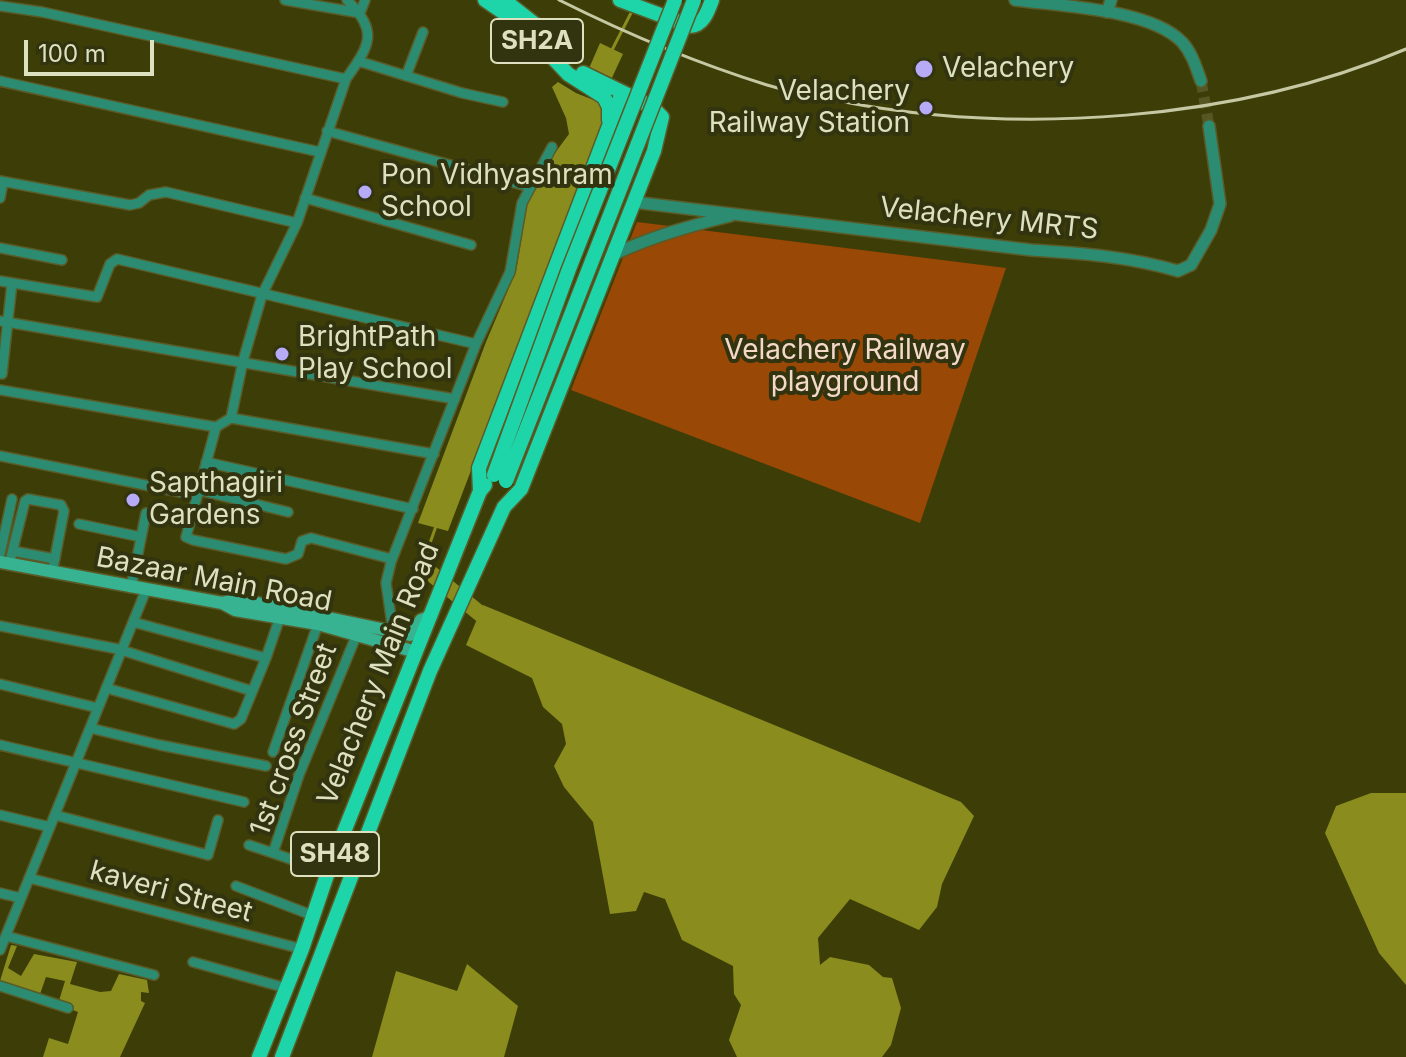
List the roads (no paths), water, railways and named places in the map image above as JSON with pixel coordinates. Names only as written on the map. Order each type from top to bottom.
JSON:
[{"type":"main road","name":"SH2A","points":[[485,0],[523,26],[556,63],[608,92],[630,96]]},
{"type":"main road","name":"SH2A","points":[[504,0],[541,29],[588,82]]},
{"type":"main road","points":[[621,0],[691,15],[703,0]]},
{"type":"main road","name":"SH48","points":[[504,507],[500,478],[569,269],[675,0]]},
{"type":"main road","name":"SH48","points":[[480,491],[500,478],[694,0]]},
{"type":"main road","points":[[649,5],[696,26],[706,15],[712,0]]},
{"type":"main road","name":"SH2A","points":[[608,92],[609,126]]},
{"type":"main road","points":[[480,491],[479,468],[620,98],[630,96],[652,107],[662,117],[654,151],[521,489],[504,507]]},
{"type":"main road","name":"Velachery Main Road","points":[[259,1057],[302,949],[328,872],[480,491]]},
{"type":"main road","name":"Velachery Main Road","points":[[282,1057],[430,671],[504,507]]},
{"type":"main road","name":"Bazaar Main Road","points":[[4,561],[52,573],[222,603],[235,610],[318,624],[416,652]]},
{"type":"main road","points":[[222,603],[238,599],[410,635],[421,620],[431,616]]},
{"type":"street","points":[[285,0],[360,13]]},
{"type":"street","points":[[231,418],[262,295],[297,223],[346,79],[358,61],[369,28],[347,0]]},
{"type":"street","points":[[360,13],[365,0]]},
{"type":"street","points":[[1015,0],[1109,6],[1180,40],[1192,57],[1201,81]]},
{"type":"street","points":[[0,6],[42,12],[346,79]]},
{"type":"street","points":[[406,76],[423,32]]},
{"type":"street","points":[[358,61],[462,93],[503,102]]},
{"type":"street","points":[[0,81],[320,152]]},
{"type":"street","name":"Velachery MRTS","points":[[633,202],[1031,250],[1086,253],[1144,261],[1178,271],[1191,265],[1211,230],[1220,204],[1209,126]]},
{"type":"street","points":[[327,131],[530,187]]},
{"type":"street","points":[[393,631],[386,583],[392,559],[476,344],[510,272],[522,203],[552,147]]},
{"type":"street","points":[[0,198],[2,182],[130,205],[139,203],[149,195],[166,192],[297,223]]},
{"type":"street","points":[[305,198],[471,245]]},
{"type":"street","points":[[613,255],[681,228],[738,214]]},
{"type":"street","points":[[0,248],[62,260]]},
{"type":"street","points":[[0,281],[97,297],[110,264],[117,259],[476,344]]},
{"type":"street","points":[[2,374],[4,322],[12,283]]},
{"type":"street","points":[[4,322],[455,399]]},
{"type":"street","points":[[0,390],[216,427],[231,418],[434,454]]},
{"type":"street","points":[[216,427],[186,537],[286,559],[298,554],[302,541],[311,538],[392,559]]},
{"type":"street","points":[[0,456],[180,492],[198,490],[288,512]]},
{"type":"street","points":[[206,462],[413,509]]},
{"type":"street","points":[[4,561],[15,501]]},
{"type":"street","points":[[4,561],[13,551],[25,501],[61,505],[64,511],[52,573]]},
{"type":"street","points":[[131,588],[146,513]]},
{"type":"street","points":[[79,524],[141,537]]},
{"type":"street","points":[[13,551],[55,559]]},
{"type":"street","points":[[0,950],[146,590]]},
{"type":"street","points":[[106,688],[234,724],[241,719],[280,617]]},
{"type":"street","points":[[133,622],[266,658]]},
{"type":"street","points":[[273,752],[318,624]]},
{"type":"street","points":[[0,626],[121,650],[252,691]]},
{"type":"street","name":"1st cross Street","points":[[328,872],[273,853],[299,775],[357,634]]},
{"type":"street","points":[[0,684],[98,708]]},
{"type":"street","points":[[90,728],[266,766]]},
{"type":"street","points":[[0,745],[244,802]]},
{"type":"street","points":[[0,815],[50,827]]},
{"type":"street","points":[[55,815],[208,855],[218,820]]},
{"type":"street","points":[[249,845],[273,853]]},
{"type":"street","name":"kaveri Street","points":[[29,878],[302,949]]},
{"type":"street","points":[[236,886],[314,916]]},
{"type":"street","points":[[0,893],[21,898]]},
{"type":"street","points":[[6,936],[154,975]]},
{"type":"street","points":[[193,962],[286,988]]},
{"type":"street","points":[[0,986],[68,1008]]},
{"type":"waterway","points":[[612,50],[632,11]]},
{"type":"waterway","points":[[422,566],[436,526]]},
{"type":"waterway","points":[[422,566],[495,626]]},
{"type":"tunnel","points":[[1201,81],[1209,126]]},
{"type":"railway","points":[[559,0],[662,47],[776,87],[908,112],[979,118],[1053,119],[1126,115],[1200,106],[1271,92],[1340,73],[1406,49]]},
{"type":"place","name":"Velachery","points":[[924,69]]},
{"type":"place","name":"Velachery Railway Station","points":[[926,108]]},
{"type":"place","name":"Pon Vidhyashram School","points":[[365,192]]},
{"type":"place","name":"BrightPath Play School","points":[[282,354]]},
{"type":"place","name":"Sapthagiri Gardens","points":[[133,500]]},
{"type":"park label","name":"Velachery Railway playground","points":[[845,367]]}]
